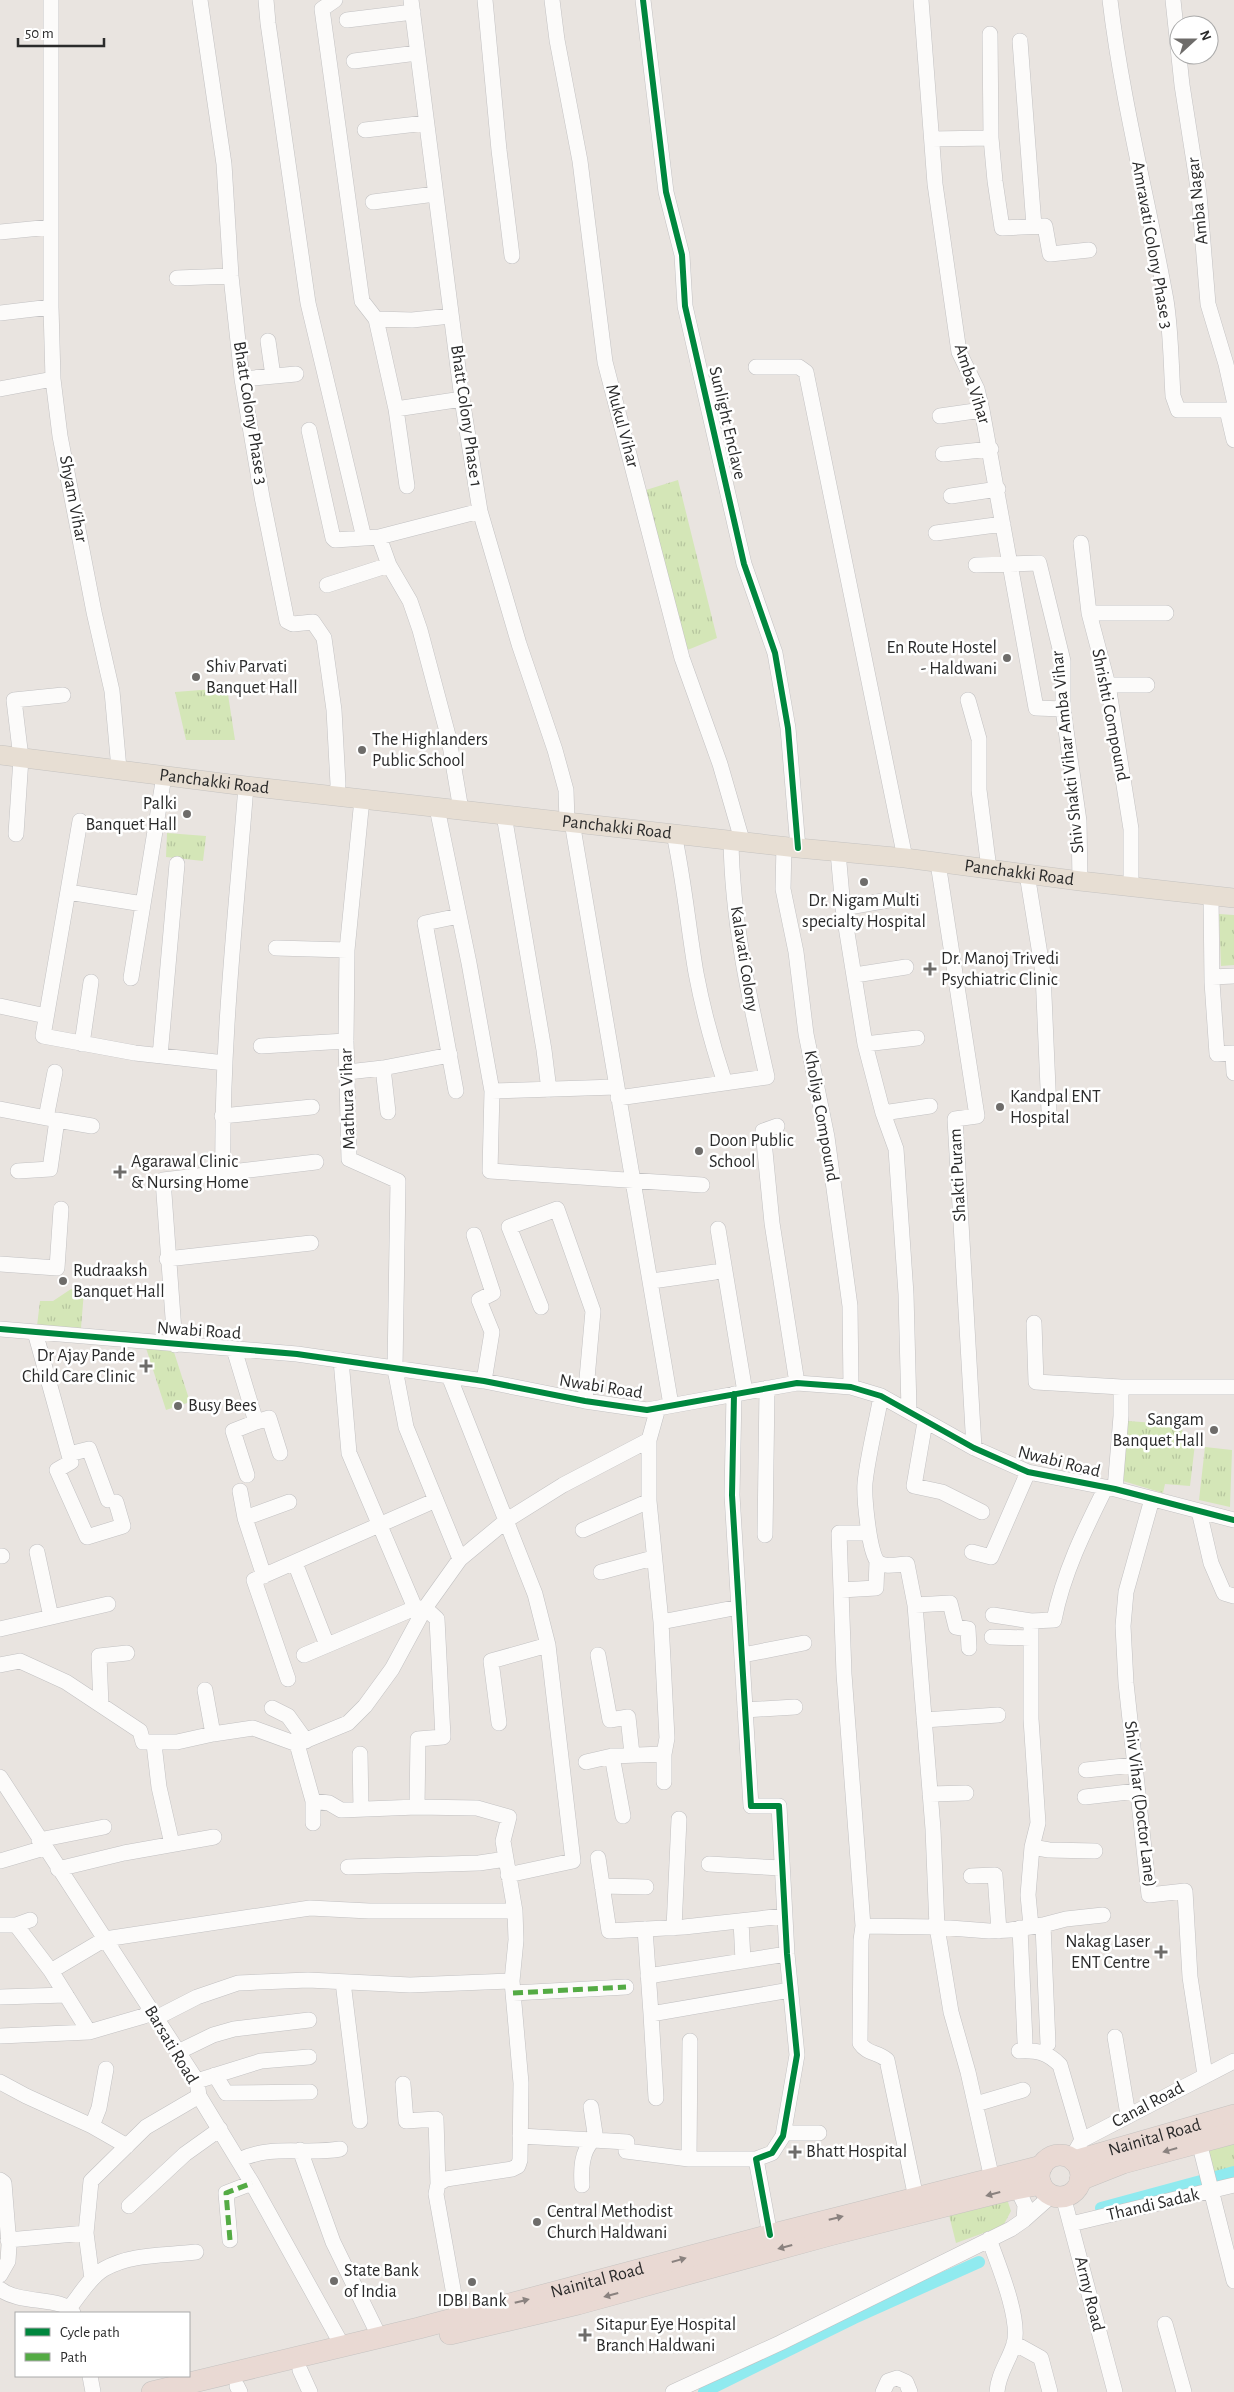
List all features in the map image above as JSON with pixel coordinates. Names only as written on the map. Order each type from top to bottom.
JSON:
[{"type":"highway","name":"Nainital Road","points":[[1075,2167],[1234,2115]]},
{"type":"highway","name":"Nainital Road","points":[[1075,2167],[1123,2163],[1234,2133]]},
{"type":"highway","points":[[1059,2155],[1075,2167],[1074,2191],[1049,2185],[1054,2156],[1059,2155]]},
{"type":"highway","name":"Nainital Road","points":[[152,2392],[237,2383],[300,2370],[578,2304],[747,2249],[770,2235],[992,2179],[1049,2185]]},
{"type":"highway","name":"Nainital Road","points":[[211,2392],[343,2347],[458,2317],[1017,2188],[1049,2185]]},
{"type":"main road","name":"Panchakki Road","points":[[0,755],[246,786],[904,858],[1080,881],[1234,898]]},
{"type":"street","name":"Shyam Vihar","points":[[51,0],[50,307],[53,379],[60,436],[94,612],[112,691],[119,769]]},
{"type":"street","name":"Bhatt Colony Phase 3","points":[[200,0],[224,164],[231,276],[242,379],[262,497],[287,621],[293,624],[313,622],[324,638],[334,710],[338,784],[336,796]]},
{"type":"street","points":[[266,0],[308,303],[364,538]]},
{"type":"street","points":[[335,0],[322,9],[362,301],[376,319],[396,409],[407,486]]},
{"type":"street","points":[[486,0],[499,150],[512,256]]},
{"type":"street","name":"Mukul Vihar","points":[[552,0],[557,40],[580,161],[605,362],[682,658],[720,764],[737,840]]},
{"type":"street","name":"Sunlight Enclave","points":[[643,0],[666,192],[682,255],[685,306],[744,564],[775,653],[788,728],[791,847]]},
{"type":"street","name":"Amba Vihar","points":[[921,0],[935,184],[959,352],[977,389],[991,449],[1036,708],[1063,709]]},
{"type":"street","name":"Amravati Colony Phase 3","points":[[1110,0],[1115,41],[1136,155],[1166,302],[1173,396],[1178,410],[1232,406]]},
{"type":"street","name":"Amba Nagar","points":[[1172,0],[1182,85],[1199,194],[1208,304],[1226,364],[1232,406]]},
{"type":"street","points":[[347,20],[412,6]]},
{"type":"street","name":"Bhatt Colony Phase 1","points":[[412,6],[462,398],[480,511],[519,644],[555,750],[566,790],[617,1092],[652,1281],[665,1407]]},
{"type":"street","points":[[990,34],[992,138],[995,181],[1002,228],[1045,226],[1050,254],[1089,250]]},
{"type":"street","points":[[1020,41],[1034,226]]},
{"type":"street","points":[[354,61],[417,53]]},
{"type":"street","points":[[365,130],[426,123]]},
{"type":"street","points":[[932,139],[992,138]]},
{"type":"street","points":[[373,202],[435,194]]},
{"type":"street","points":[[0,232],[51,227]]},
{"type":"street","points":[[177,278],[231,276]]},
{"type":"street","points":[[0,313],[50,307]]},
{"type":"street","points":[[376,319],[412,320],[451,316]]},
{"type":"street","points":[[268,341],[274,376]]},
{"type":"street","points":[[756,367],[800,367],[806,372],[904,858]]},
{"type":"street","points":[[242,379],[296,374]]},
{"type":"street","points":[[0,389],[53,379]]},
{"type":"street","points":[[396,409],[462,398]]},
{"type":"street","points":[[1232,406],[1234,440]]},
{"type":"street","points":[[940,416],[982,410]]},
{"type":"street","points":[[309,430],[333,538],[338,541],[379,536],[480,511]]},
{"type":"street","points":[[943,454],[991,449]]},
{"type":"street","points":[[950,496],[998,489]]},
{"type":"street","points":[[936,533],[1003,524]]},
{"type":"street","points":[[379,536],[389,565],[410,601],[428,658],[449,739],[460,810]]},
{"type":"street","name":"Shrishti Compound","points":[[1081,543],[1089,614],[1108,685],[1131,829],[1131,887]]},
{"type":"street","name":"Shiv Shakti Vihar Amba Vihar","points":[[1010,564],[1039,563],[1063,661],[1063,709],[1078,821],[1080,881]]},
{"type":"street","points":[[976,564],[1010,564]]},
{"type":"street","points":[[327,585],[389,565]]},
{"type":"street","points":[[1089,614],[1166,613]]},
{"type":"street","points":[[1108,685],[1147,685]]},
{"type":"street","points":[[16,834],[21,758],[14,700],[62,695]]},
{"type":"street","points":[[968,700],[979,739],[979,790],[988,869]]},
{"type":"street","points":[[131,978],[164,776]]},
{"type":"street","points":[[223,1173],[222,1116],[224,1063],[246,786]]},
{"type":"street","name":"Mathura Vihar","points":[[362,799],[347,950],[346,1041],[349,1159],[398,1181],[395,1369]]},
{"type":"street","points":[[437,808],[492,1091],[490,1171],[702,1185]]},
{"type":"street","points":[[504,815],[544,1050],[549,1090]]},
{"type":"street","points":[[80,821],[43,1036],[160,1056],[224,1063]]},
{"type":"street","points":[[492,1091],[617,1092],[725,1084],[714,1052],[696,972],[683,873],[674,834]]},
{"type":"street","name":"Kalavati Colony","points":[[725,1084],[767,1077],[742,966],[732,870],[737,840]]},
{"type":"street","name":"Kholiya Compound","points":[[791,847],[783,889],[796,952],[806,1034],[827,1137],[850,1306],[851,1387]]},
{"type":"street","points":[[838,852],[843,908],[865,1044],[883,1113],[896,1149],[906,1294],[908,1410]]},
{"type":"street","name":"Shakti Puram","points":[[938,863],[977,1116],[955,1119],[974,1448]]},
{"type":"street","points":[[160,1056],[177,864]]},
{"type":"street","points":[[1027,874],[1043,973],[1049,1111]]},
{"type":"street","points":[[68,892],[143,904]]},
{"type":"street","points":[[1211,896],[1212,977],[1217,1054],[1233,1053],[1234,1073]]},
{"type":"street","points":[[843,908],[894,899]]},
{"type":"street","points":[[456,1090],[425,923],[459,916]]},
{"type":"street","points":[[276,948],[347,950]]},
{"type":"street","points":[[855,976],[906,967]]},
{"type":"street","points":[[1212,977],[1234,976]]},
{"type":"street","points":[[82,1044],[90,982]]},
{"type":"street","points":[[0,1006],[46,1016]]},
{"type":"street","points":[[865,1044],[917,1038]]},
{"type":"street","points":[[261,1046],[346,1041]]},
{"type":"street","points":[[348,1072],[382,1068],[450,1055]]},
{"type":"street","points":[[382,1068],[388,1112]]},
{"type":"street","points":[[18,1171],[50,1169],[51,1119],[55,1072]]},
{"type":"street","points":[[883,1113],[930,1106]]},
{"type":"street","points":[[222,1116],[312,1107]]},
{"type":"street","points":[[0,1109],[92,1126]]},
{"type":"street","points":[[777,1126],[764,1131],[772,1223],[797,1383]]},
{"type":"street","points":[[176,1345],[167,1260],[162,1180],[316,1162]]},
{"type":"street","points":[[0,1264],[57,1268],[61,1209]]},
{"type":"street","points":[[541,1307],[509,1227],[557,1209],[593,1311],[585,1401]]},
{"type":"street","points":[[520,2136],[627,2142],[626,2152],[689,2158],[756,2159],[772,2154],[784,2133],[797,2055],[784,1916],[778,1806],[750,1806],[746,1710],[732,1495],[739,1393],[718,1229]]},
{"type":"street","points":[[474,1235],[493,1294],[479,1300],[492,1332],[484,1381]]},
{"type":"street","points":[[167,1260],[311,1243]]},
{"type":"street","points":[[652,1281],[715,1272]]},
{"type":"street","points":[[1034,1324],[1036,1382],[1121,1387],[1234,1388]]},
{"type":"street","name":"Nwabi Road","points":[[0,1329],[342,1360],[484,1381],[585,1401],[646,1410],[797,1383],[851,1387],[882,1396],[974,1448],[1028,1472],[1152,1498],[1234,1520]]},
{"type":"street","points":[[35,1332],[71,1462],[57,1470],[87,1537],[123,1526],[90,1448],[69,1454]]},
{"type":"street","points":[[234,1349],[256,1422]]},
{"type":"street","points":[[342,1360],[350,1453],[380,1526],[420,1608],[437,1618],[443,1738],[418,1739],[417,1807]]},
{"type":"street","points":[[395,1369],[406,1427],[460,1559]]},
{"type":"street","points":[[449,1376],[536,1594],[548,1645],[573,1861],[508,1875]]},
{"type":"street","points":[[993,1615],[1031,1621],[1054,1620],[1059,1595],[1087,1526],[1110,1489],[1121,1416],[1121,1387]]},
{"type":"street","points":[[764,1535],[767,1388]]},
{"type":"street","points":[[882,1396],[865,1484],[869,1533],[874,1556],[877,1561],[884,1565],[907,1564],[915,1605],[930,1794],[937,1927],[952,2012],[976,2104],[992,2179]]},
{"type":"street","points":[[664,1782],[664,1754],[667,1738],[661,1622],[648,1501],[649,1440],[665,1407]]},
{"type":"street","points":[[247,1475],[233,1431],[270,1418],[280,1453]]},
{"type":"street","points":[[925,1422],[914,1486],[942,1492],[982,1512]]},
{"type":"street","points":[[0,1665],[20,1661],[66,1682],[140,1731],[143,1742],[154,1744],[177,1742],[253,1728],[301,1742],[348,1722],[365,1706],[392,1669],[420,1608],[460,1559],[507,1520],[562,1485],[649,1440]]},
{"type":"street","points":[[972,1552],[990,1557],[1028,1472]]},
{"type":"street","points":[[240,1492],[244,1518],[264,1576]]},
{"type":"street","name":"Shiv Vihar (Doctor Lane)","points":[[1152,1498],[1126,1592],[1123,1626],[1126,1683],[1149,1894],[1185,1891],[1190,1977],[1205,2075]]},
{"type":"street","points":[[288,1679],[254,1580],[436,1500]]},
{"type":"street","points":[[583,1530],[648,1501]]},
{"type":"street","points":[[244,1518],[289,1502]]},
{"type":"street","points":[[1199,1511],[1211,1563],[1224,1593],[1234,1596]]},
{"type":"street","points":[[869,1533],[839,1533],[844,1674],[863,1926],[861,1940],[860,2043],[865,2051],[882,2055],[887,2060],[916,2198]]},
{"type":"street","points":[[37,1552],[51,1616]]},
{"type":"street","points":[[601,1572],[653,1558]]},
{"type":"street","points":[[841,1590],[876,1588],[877,1561]]},
{"type":"street","points":[[295,1563],[327,1645]]},
{"type":"street","points":[[915,1605],[950,1603],[956,1627],[968,1629],[969,1648]]},
{"type":"street","points":[[0,1629],[108,1604]]},
{"type":"street","points":[[661,1622],[739,1607]]},
{"type":"street","points":[[304,1655],[420,1608]]},
{"type":"street","points":[[1031,1621],[1031,1719],[1038,1823],[1032,1847],[1028,1895],[1048,2044]]},
{"type":"street","points":[[992,1637],[1030,1638]]},
{"type":"street","points":[[742,1655],[804,1643]]},
{"type":"street","points":[[499,1723],[491,1661],[548,1645]]},
{"type":"street","points":[[102,1705],[99,1656],[127,1653]]},
{"type":"street","points":[[598,1655],[610,1720],[628,1717],[632,1754]]},
{"type":"street","points":[[205,1690],[213,1734]]},
{"type":"street","points":[[746,1710],[794,1707]]},
{"type":"street","points":[[272,1708],[288,1716],[301,1742],[314,1823]]},
{"type":"street","points":[[924,1720],[998,1715]]},
{"type":"street","points":[[154,1744],[159,1787],[172,1844]]},
{"type":"street","points":[[360,1754],[362,1809]]},
{"type":"street","points":[[586,1762],[612,1756],[664,1754]]},
{"type":"street","points":[[612,1756],[623,1816]]},
{"type":"street","points":[[1086,1770],[1134,1765]]},
{"type":"street","name":"Barsati Road","points":[[0,1777],[41,1844],[106,1939],[197,2081],[199,2096],[252,2183],[343,2347]]},
{"type":"street","points":[[1085,1797],[1137,1791]]},
{"type":"street","points":[[930,1794],[966,1793]]},
{"type":"street","points":[[312,1802],[329,1803],[341,1810],[417,1807],[477,1808],[509,1816],[503,1841],[515,1911],[516,1940],[513,1987],[521,2083],[518,2166],[446,2179],[438,2184]]},
{"type":"street","points":[[674,1928],[679,1820]]},
{"type":"street","points":[[0,1862],[41,1844],[104,1828]]},
{"type":"street","points":[[58,1869],[172,1844],[214,1837]]},
{"type":"street","points":[[1032,1847],[1049,1850],[1095,1852]]},
{"type":"street","points":[[598,1858],[609,1931],[674,1928],[784,1916]]},
{"type":"street","points":[[348,1867],[479,1862],[506,1859]]},
{"type":"street","points":[[708,1864],[781,1868]]},
{"type":"street","points":[[971,1876],[995,1875],[999,1930]]},
{"type":"street","points":[[602,1886],[646,1887]]},
{"type":"street","points":[[52,1971],[106,1939],[310,1908],[369,1911],[515,1911]]},
{"type":"street","points":[[863,1926],[999,1930],[1031,1927],[1066,1919],[1103,1915]]},
{"type":"street","points":[[741,1921],[743,1961]]},
{"type":"street","points":[[0,1925],[23,1923],[89,2032]]},
{"type":"street","points":[[1031,1927],[1022,2046],[1051,2056],[1060,2065],[1082,2140],[1075,2167]]},
{"type":"street","points":[[645,1929],[656,2098]]},
{"type":"street","points":[[648,1976],[787,1954]]},
{"type":"street","points":[[0,2036],[89,2032],[154,2014],[238,1983],[274,1980],[513,1987],[626,1987]]},
{"type":"street","points":[[343,1982],[360,2121]]},
{"type":"street","points":[[651,2014],[790,1990]]},
{"type":"street","points":[[0,1997],[66,1995]]},
{"type":"street","points":[[178,2052],[213,2035],[234,2029],[309,2020]]},
{"type":"street","points":[[1116,2038],[1128,2114]]},
{"type":"street","points":[[689,2158],[690,2041]]},
{"type":"street","points":[[197,2081],[261,2061],[308,2057]]},
{"type":"street","name":"Canal Road","points":[[1082,2140],[1128,2114],[1234,2061]]},
{"type":"street","points":[[92,2126],[99,2108],[106,2069]]},
{"type":"street","points":[[215,2075],[226,2093],[310,2092]]},
{"type":"street","points":[[0,2082],[92,2126],[127,2146]]},
{"type":"street","points":[[403,2084],[406,2121],[436,2119],[438,2184],[436,2194],[458,2317]]},
{"type":"street","points":[[976,2104],[1023,2090]]},
{"type":"street","points":[[92,2279],[86,2233],[90,2181],[146,2127],[199,2096]]},
{"type":"street","points":[[591,2107],[594,2140]]},
{"type":"street","points":[[129,2206],[185,2154],[220,2129]]},
{"type":"street","points":[[784,2133],[820,2133]]},
{"type":"street","points":[[582,2185],[581,2168],[586,2146],[594,2140]]},
{"type":"street","points":[[1199,2142],[1234,2281]]},
{"type":"street","points":[[238,2160],[262,2151],[300,2150],[324,2152],[340,2149]]},
{"type":"street","points":[[300,2150],[333,2242],[380,2338]]},
{"type":"street","points":[[756,2159],[770,2235]]},
{"type":"street","points":[[0,2180],[4,2183],[8,2240],[8,2261],[0,2275]]},
{"type":"street","points":[[230,2240],[226,2192],[252,2183]]},
{"type":"street","name":"Thandi Sadak","points":[[1071,2224],[1208,2183],[1234,2185]]},
{"type":"street","points":[[674,2392],[780,2344],[1024,2220],[1049,2185]]},
{"type":"street","name":"Army Road","points":[[1049,2185],[1071,2224],[1115,2392]]},
{"type":"street","points":[[1017,2188],[1025,2206],[1024,2220]]},
{"type":"street","points":[[8,2240],[86,2233]]},
{"type":"street","points":[[989,2239],[1004,2279],[1013,2318],[1014,2343],[1000,2374],[997,2392]]},
{"type":"street","points":[[0,2289],[22,2299],[63,2304],[72,2310],[92,2279],[103,2269],[138,2256],[196,2252]]},
{"type":"street","points":[[1166,2324],[1184,2392]]},
{"type":"street","points":[[1014,2343],[1041,2358],[1050,2392]]},
{"type":"street","points":[[300,2370],[310,2392]]},
{"type":"street","points":[[90,2377],[93,2392]]},
{"type":"street","points":[[880,2391],[888,2381],[897,2378],[906,2382],[910,2392]]},
{"type":"green space","points":[[678,480],[717,638],[685,651],[646,490]]},
{"type":"green space","points":[[227,688],[235,740],[186,740],[175,692]]},
{"type":"green space","points":[[167,833],[206,836],[203,861],[166,857]]},
{"type":"green space","points":[[1219,914],[1234,915],[1234,965],[1221,966]]},
{"type":"green space","points":[[71,1289],[84,1291],[81,1328],[37,1326],[40,1301],[53,1301]]},
{"type":"green space","points":[[146,1348],[173,1349],[190,1402],[166,1410]]},
{"type":"green space","points":[[1128,1421],[1182,1425],[1183,1442],[1195,1444],[1190,1486],[1165,1484],[1163,1493],[1123,1481]]},
{"type":"green space","points":[[1205,1447],[1232,1450],[1230,1507],[1199,1500]]},
{"type":"green space","points":[[1234,2138],[1234,2169],[1211,2175],[1204,2146]]},
{"type":"green space","points":[[1003,2200],[1008,2202],[1011,2211],[1003,2226],[956,2243],[949,2215]]},
{"type":"waterway","points":[[1101,2208],[1234,2172]]},
{"type":"waterway","points":[[704,2392],[854,2318],[979,2262]]},
{"type":"marked path","points":[[513,1993],[626,1987]]},
{"type":"marked path","points":[[230,2240],[226,2193],[252,2183]]},
{"type":"cycle path","points":[[643,0],[666,192],[682,255],[685,306],[744,564],[775,653],[788,728],[798,848]]},
{"type":"cycle path","points":[[0,1329],[297,1354],[484,1381],[585,1401],[647,1410],[797,1383],[851,1387],[881,1396],[974,1448],[1028,1472],[1115,1489],[1234,1520]]},
{"type":"cycle path","points":[[734,1394],[732,1495],[751,1806],[779,1806],[787,1954],[797,2055],[783,2136],[772,2153],[756,2159],[770,2235]]},
{"type":"place","name":"En Route Hostel - Haldwani","points":[[1007,658]]},
{"type":"place","name":"Shiv Parvati Banquet Hall","points":[[196,677]]},
{"type":"place","name":"The Highlanders Public School","points":[[362,750]]},
{"type":"place","name":"Palki Banquet Hall","points":[[187,814]]},
{"type":"place","name":"Dr. Nigam Multi specialty Hospital","points":[[864,882]]},
{"type":"place","name":"Dr. Manoj Trivedi Psychiatric Clinic","points":[[930,969]]},
{"type":"place","name":"Kandpal ENT Hospital","points":[[1000,1107]]},
{"type":"place","name":"Doon Public School","points":[[699,1151]]},
{"type":"place","name":"Agarawal Clinic & Nursing Home","points":[[120,1172]]},
{"type":"place","name":"Rudraaksh Banquet Hall","points":[[63,1281]]},
{"type":"place","name":"Dr Ajay Pande Child Care Clinic","points":[[146,1366]]},
{"type":"place","name":"Busy Bees","points":[[178,1406]]},
{"type":"place","name":"Sangam Banquet Hall","points":[[1214,1430]]},
{"type":"place","name":"Nakag Laser ENT Centre","points":[[1161,1952]]},
{"type":"place","name":"Bhatt Hospital","points":[[795,2152]]},
{"type":"place","name":"Central Methodist Church Haldwani","points":[[537,2222]]},
{"type":"place","name":"State Bank of India","points":[[334,2281]]},
{"type":"place","name":"IDBI Bank","points":[[472,2282]]},
{"type":"place","name":"Sitapur Eye Hospital Branch Haldwani","points":[[585,2335]]}]
